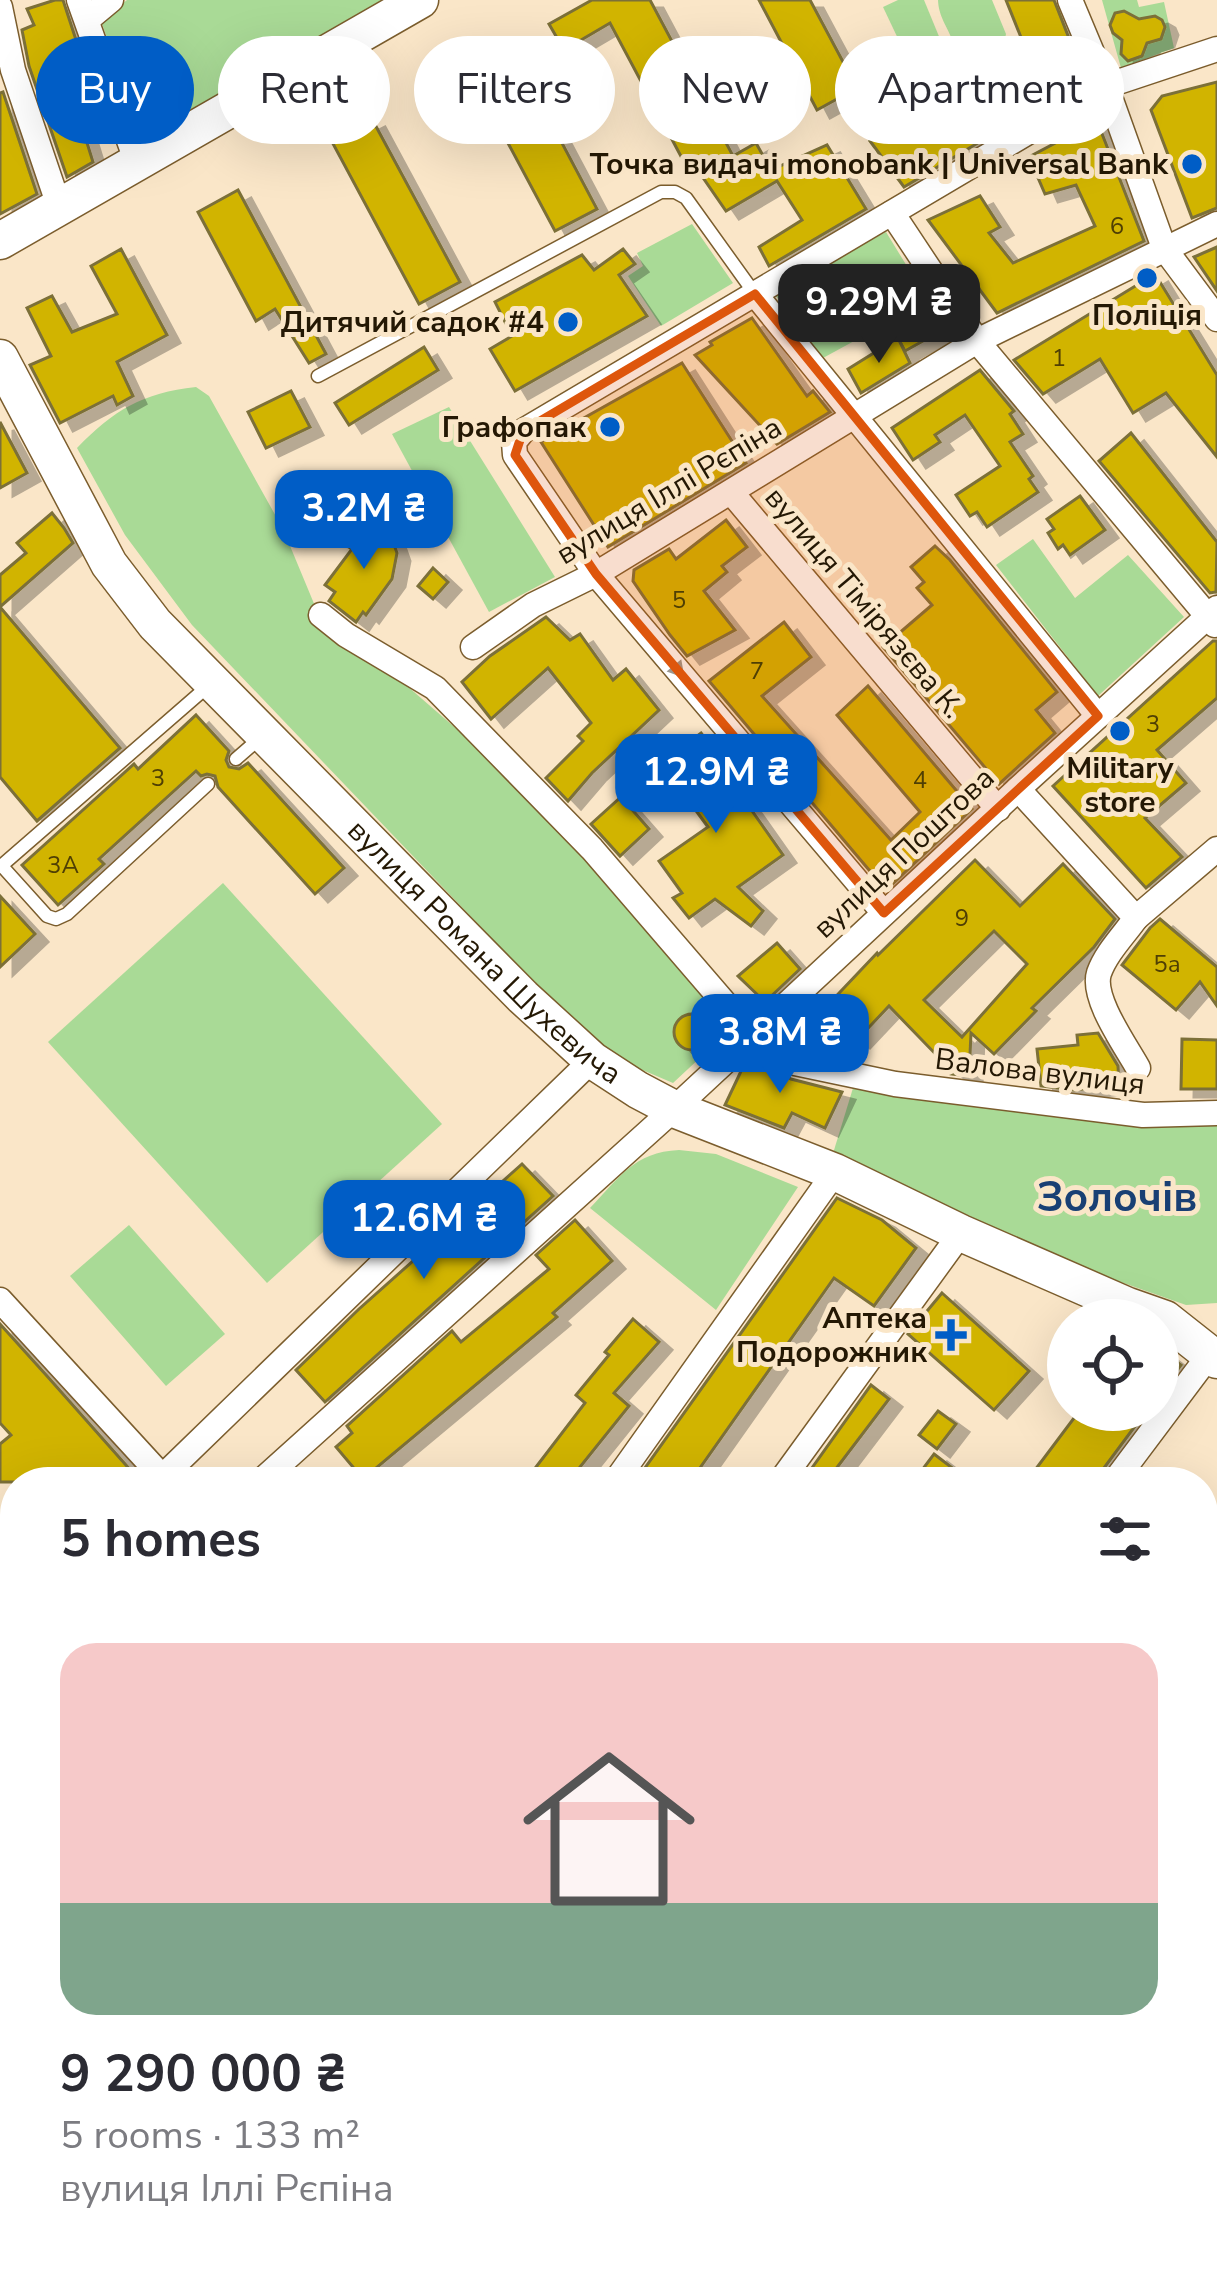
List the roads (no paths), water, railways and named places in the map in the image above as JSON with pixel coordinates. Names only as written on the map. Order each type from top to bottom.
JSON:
[{"type":"street","points":[[111,0],[83,10],[137,163]]},
{"type":"street","points":[[0,241],[420,0]]},
{"type":"street","points":[[1070,0],[1085,36]]},
{"type":"street","points":[[0,7],[13,70],[60,209]]},
{"type":"street","points":[[1124,80],[1217,49]]},
{"type":"street","points":[[1124,136],[1164,248],[1217,319]]},
{"type":"street","points":[[884,913],[596,574],[515,455],[514,442],[523,431],[1007,144]]},
{"type":"street","points":[[892,212],[976,341],[1214,617]]},
{"type":"street","name":"вулиця Іллі Рєпіна","points":[[473,647],[532,605],[596,574],[976,341],[1217,224]]},
{"type":"street","points":[[755,294],[1098,716]]},
{"type":"street","name":"вулиця Романа Шухевича","points":[[0,358],[109,564],[155,624],[523,997],[592,1060],[674,1109],[835,1172],[1128,1306],[1199,1326],[1215,1346]]},
{"type":"street","name":"вулиця Тімірязєва К.","points":[[731,492],[998,808]]},
{"type":"street","name":"Валова вулиця","points":[[321,615],[435,688],[592,849],[753,1036],[795,1063],[895,1084],[1143,1115],[1217,1113]]},
{"type":"street","name":"вулиця Поштова","points":[[277,1467],[674,1109],[1098,716],[1214,617]]},
{"type":"street","points":[[1018,789],[1136,918]]},
{"type":"street","points":[[1138,1068],[1100,998],[1097,978],[1136,918],[1217,849]]},
{"type":"street","points":[[175,1467],[592,1060]]},
{"type":"street","points":[[626,1467],[835,1172]]},
{"type":"street","points":[[791,1467],[962,1233]]},
{"type":"street","points":[[0,1300],[150,1467]]},
{"type":"street","points":[[1125,1467],[1215,1346]]},
{"type":"lane","points":[[317,376],[661,192],[681,194],[691,202],[755,294]]},
{"type":"lane","points":[[208,784],[56,919],[47,916],[1,866],[213,682]]},
{"type":"lane","points":[[236,759],[264,734]]},
{"type":"place","name":"Точка видачі monobank | Universal Bank","points":[[1192,164]]},
{"type":"place","name":"Поліція","points":[[1147,278]]},
{"type":"place","name":"Дитячий садок #4","points":[[568,322]]},
{"type":"place","name":"Графопак","points":[[610,427]]},
{"type":"place","name":"Military store","points":[[1120,731]]},
{"type":"place","name":"Аптека Подорожник","points":[[951,1335]]},
{"type":"district","name":"Золочів","points":[[1117,1197]]}]
